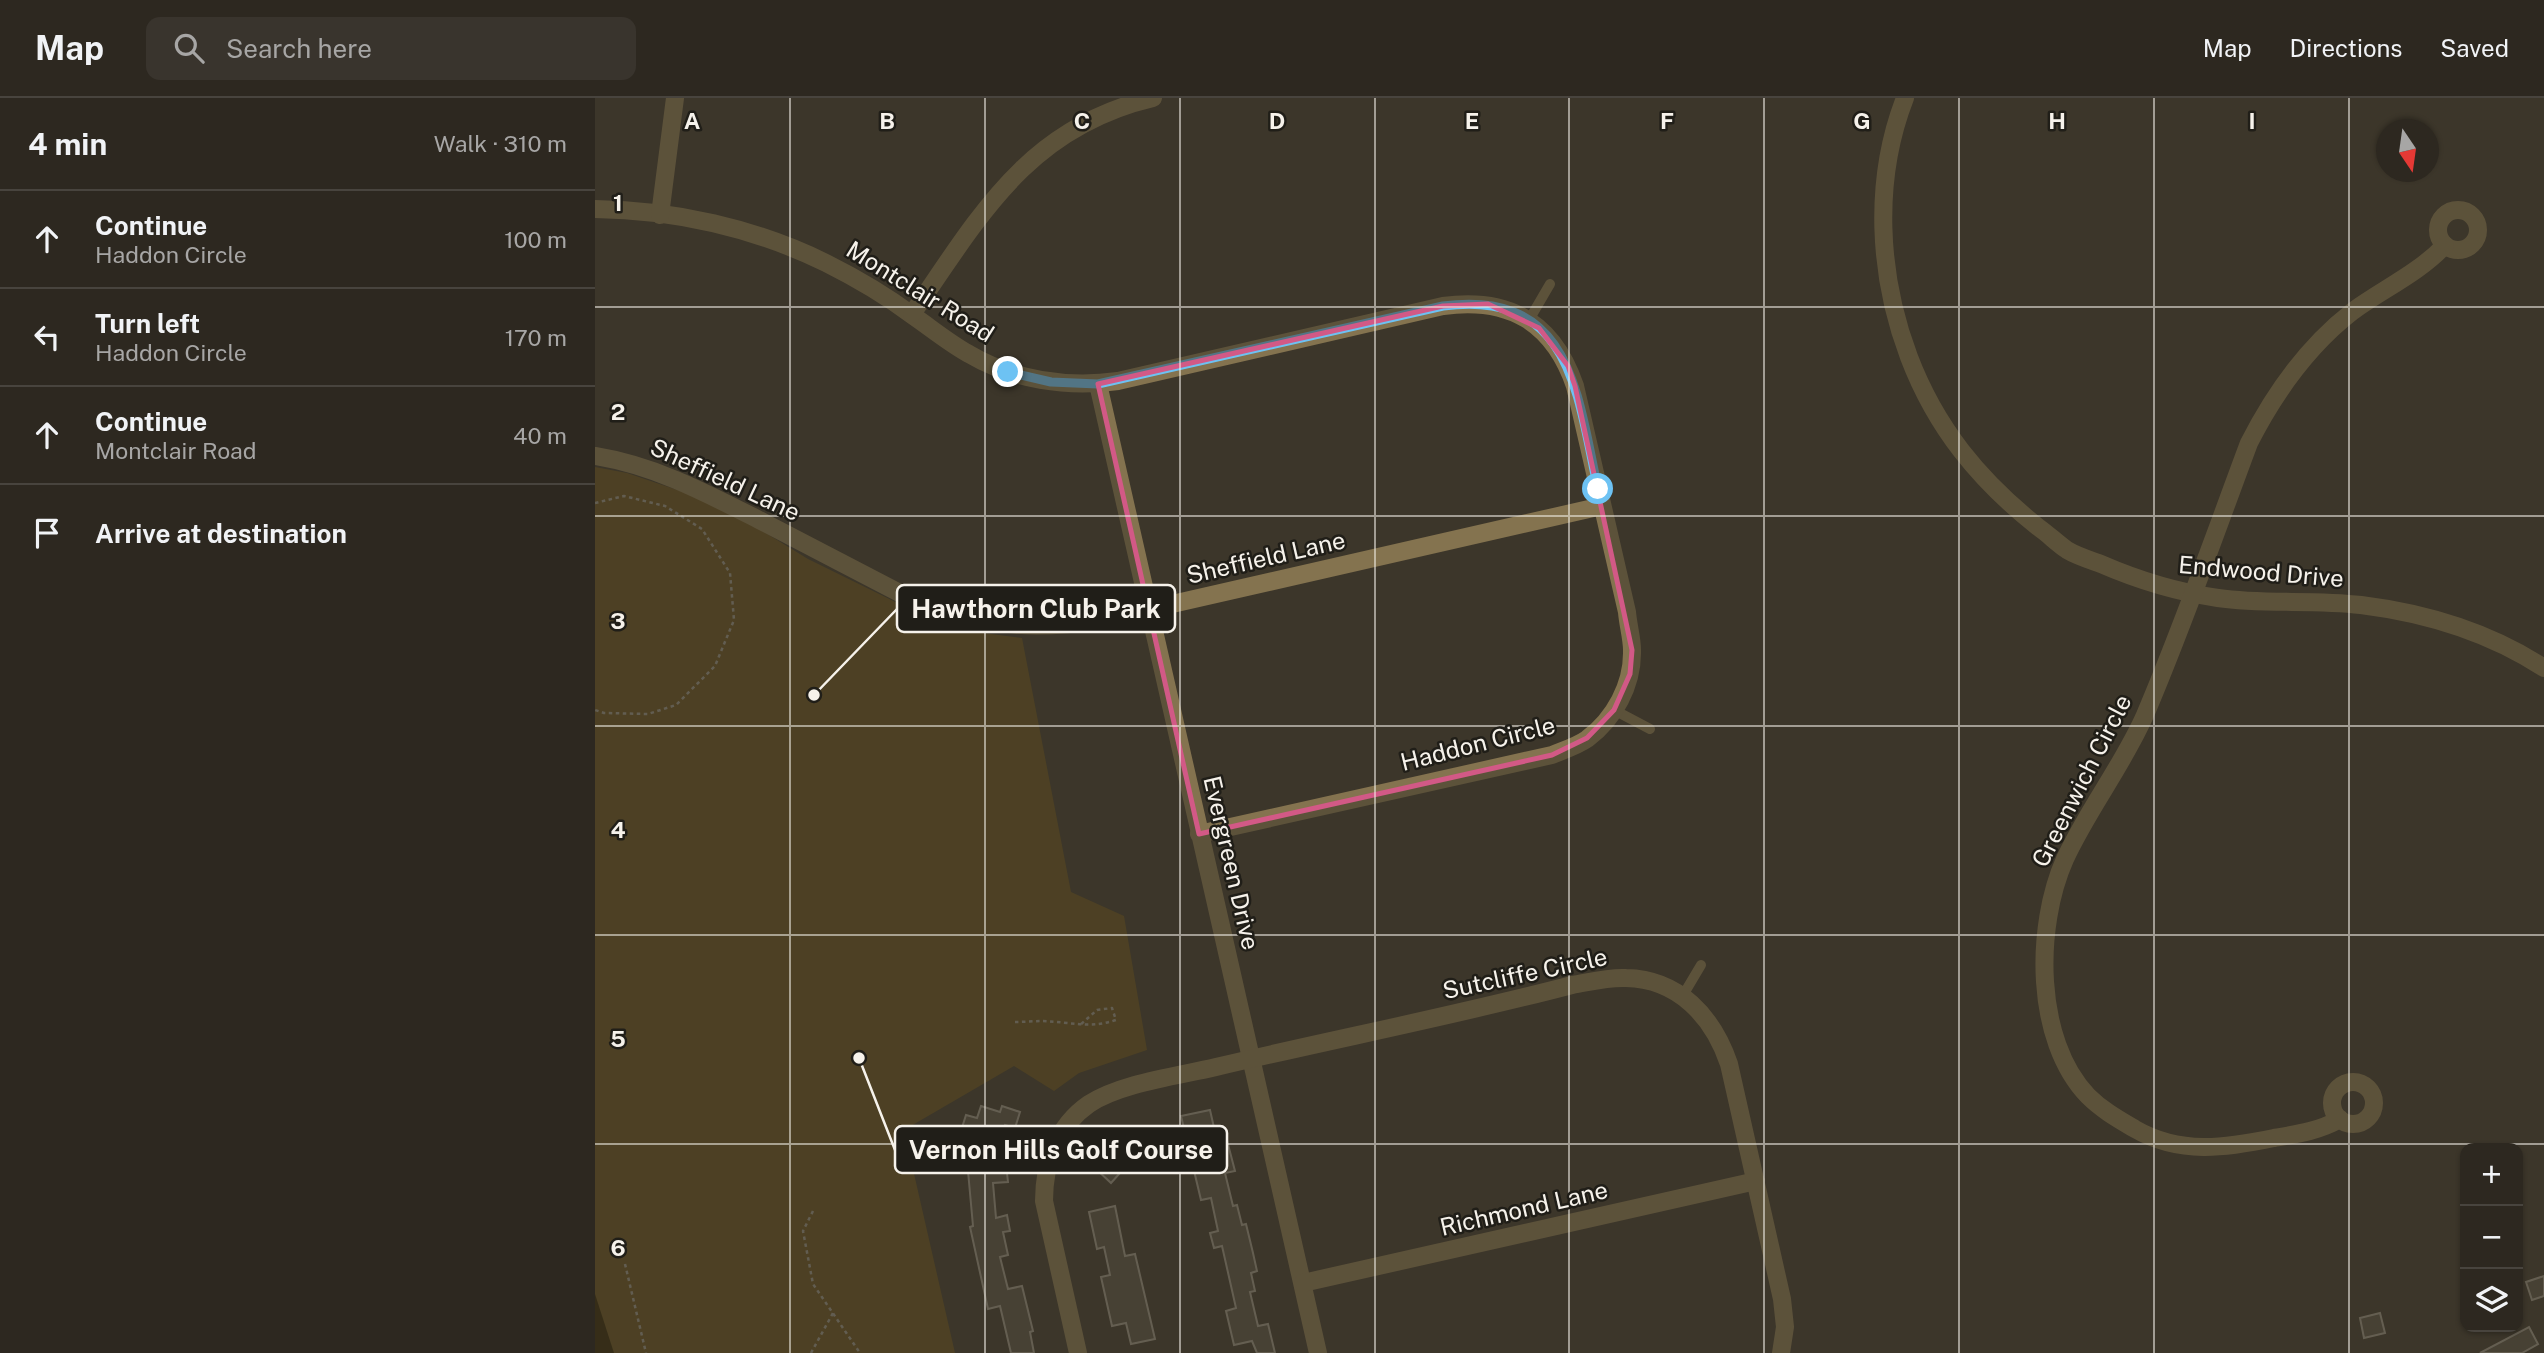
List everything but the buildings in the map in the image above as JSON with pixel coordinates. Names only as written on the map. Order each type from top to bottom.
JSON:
[{"type":"street","points":[[660,215],[675,98]]},
{"type":"street","points":[[912,314],[988,204],[1038,153],[1088,121],[1153,98]]},
{"type":"street","name":"Endwood Drive","points":[[1905,98],[1897,119],[1887,171],[1883,215],[1887,280],[1900,333],[1937,418],[1969,463],[2003,499],[2069,551],[2163,588],[2220,598],[2360,605],[2435,619],[2478,632],[2544,668]]},
{"type":"street","name":"Montclair Road","points":[[595,209],[715,223],[785,244],[870,286],[971,356],[1008,372],[1051,382],[1098,384]]},
{"type":"street","name":"Greenwich Circle","points":[[2340,1119],[2319,1130],[2225,1148],[2196,1148],[2166,1143],[2108,1114],[2086,1094],[2058,1046],[2045,986],[2044,955],[2048,919],[2066,859],[2136,735],[2162,674],[2249,443],[2262,418],[2300,364],[2352,312],[2431,260],[2445,245]]},
{"type":"street","name":"Haddon Circle","points":[[1098,384],[1443,306],[1488,304],[1511,311],[1529,320],[1554,343],[1568,366],[1575,386],[1627,612],[1632,650],[1630,674],[1614,710],[1587,738],[1552,755],[1199,835]]},
{"type":"street","name":"Evergreen Drive","points":[[1098,384],[1318,1353]]},
{"type":"street","name":"Sheffield Lane","points":[[595,456],[659,471],[913,600],[948,613],[1015,626],[1059,626],[1102,620],[1602,506]]},
{"type":"street","name":"Sutcliffe Circle","points":[[1078,1353],[1044,1201],[1044,1180],[1061,1135],[1072,1119],[1088,1105],[1111,1092],[1612,978],[1649,981],[1682,997],[1705,1016],[1722,1044],[1782,1299],[1785,1327],[1781,1353]]},
{"type":"street","name":"Richmond Lane","points":[[1303,1283],[1756,1181]]},
{"type":"lane","points":[[1529,320],[1551,284]]},
{"type":"lane","points":[[1614,710],[1650,729]]},
{"type":"lane","points":[[1682,997],[1702,965]]},
{"type":"path","points":[[595,503],[624,496],[666,506],[702,529],[730,573],[734,620],[715,666],[676,705],[648,714],[604,713],[595,709]]},
{"type":"path","points":[[1015,1022],[1044,1021],[1080,1026],[1099,1026],[1116,1020],[1112,1009],[1097,1010],[1080,1026]]},
{"type":"path","points":[[813,1211],[803,1231],[813,1284],[860,1353]]},
{"type":"path","points":[[625,1264],[646,1353]]},
{"type":"path","points":[[811,1353],[833,1313]]},
{"type":"highlighted area","points":[[1488,304],[1539,328],[1568,366],[1575,386],[1632,650],[1630,674],[1614,710],[1587,738],[1552,755],[1199,834],[1098,384],[1443,306]]},
{"type":"shaded area","points":[[595,467],[627,473],[698,497],[751,524],[808,559],[928,618],[968,631],[1022,638],[1071,892],[1124,916],[1147,1050],[1079,1073],[1054,1091],[1014,1066],[904,1130],[955,1353],[595,1353]]},
{"type":"shaded area","points":[[595,1294],[614,1353],[595,1353]]},
{"type":"place","name":"Hawthorn Club Park","points":[[814,695]]},
{"type":"place","name":"Vernon Hills Golf Course","points":[[859,1058]]},
{"type":"route","points":[[1008,372],[1051,382],[1098,384],[1443,306],[1488,304],[1529,320],[1554,343],[1568,366],[1598,489]]}]
